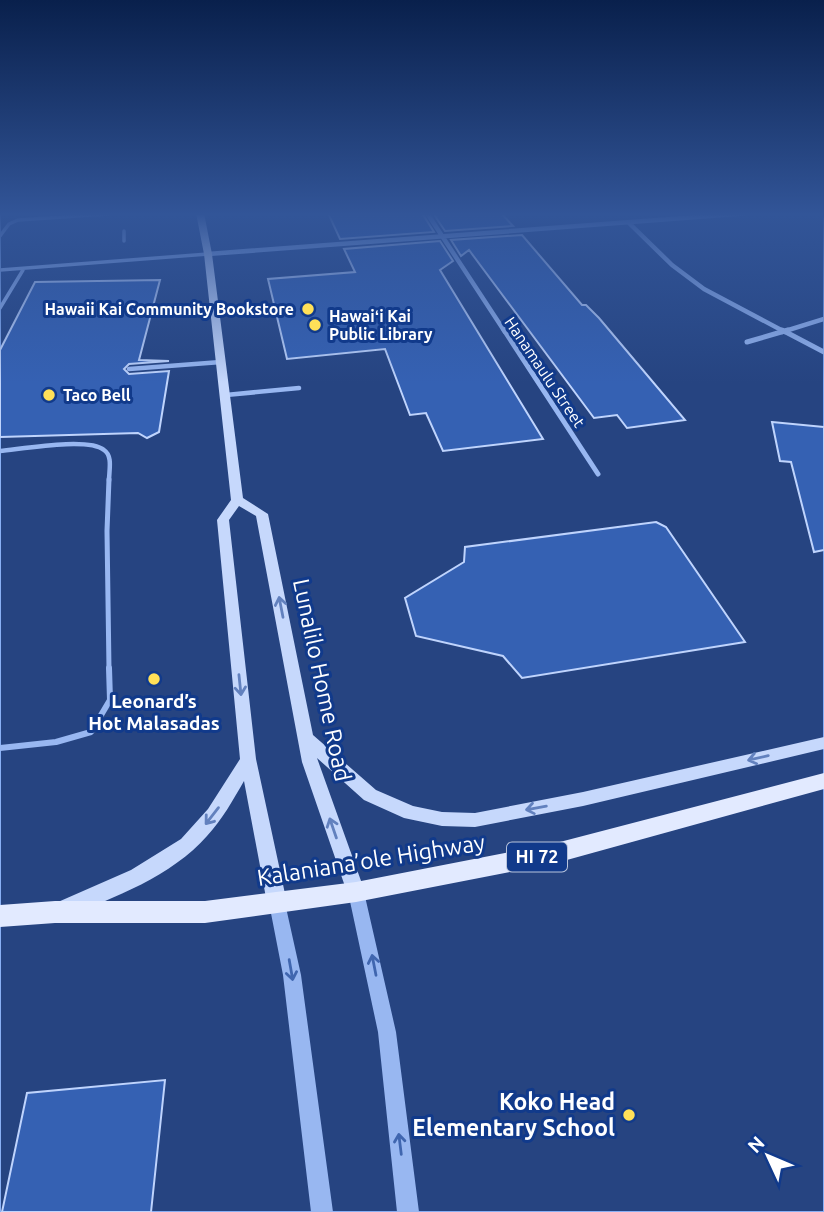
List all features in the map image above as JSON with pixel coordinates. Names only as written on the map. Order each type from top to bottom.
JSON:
[{"type":"main road","points":[[210,270],[237,500],[223,520],[248,759],[277,903]]},
{"type":"main road","name":"Lunalilo Home Road","points":[[237,500],[262,514],[310,762],[356,892]]},
{"type":"main road","points":[[306,738],[370,795],[410,813],[442,819],[475,820],[583,799],[824,743]]},
{"type":"main road","points":[[55,912],[156,866],[174,854],[199,833],[217,812],[248,759]]},
{"type":"main road","name":"Kalaniana’ole Highway","points":[[0,916],[55,912],[205,912],[356,892],[556,853],[824,781]]},
{"type":"street","name":"Hanamaulu Street","points":[[463,270],[598,474]]},
{"type":"street","points":[[678,270],[695,283],[824,352]]},
{"type":"street","points":[[747,342],[824,319]]},
{"type":"street","name":"Lunalilo Home Road","points":[[356,892],[387,1032],[408,1212]]},
{"type":"street","points":[[277,903],[292,975],[322,1212]]},
{"type":"lane","points":[[0,270],[28,270]]},
{"type":"lane","points":[[0,307],[23,270]]},
{"type":"lane","points":[[129,369],[221,362]]},
{"type":"lane","points":[[226,395],[299,388]]},
{"type":"lane","points":[[0,451],[91,444],[103,449],[110,457],[107,531],[110,700],[91,732],[56,742],[0,748]]},
{"type":"water","points":[[0,270],[824,270],[824,1212],[0,1212]]},
{"type":"building","points":[[354,270],[441,270],[543,439],[443,451],[426,413],[410,415],[385,349],[287,359],[268,279],[355,272]]},
{"type":"building","points":[[484,270],[552,270],[582,305],[586,305],[599,318],[685,420],[627,428],[617,415],[594,418]]},
{"type":"building","points":[[160,280],[139,360],[169,361],[129,364],[124,369],[129,374],[169,371],[159,432],[147,438],[138,433],[0,437],[0,350],[35,282]]},
{"type":"building","points":[[772,422],[824,427],[824,550],[814,552],[791,462],[780,461]]},
{"type":"building","points":[[656,522],[666,527],[745,642],[522,678],[503,656],[416,636],[405,598],[464,562],[465,547]]},
{"type":"building","points":[[165,1080],[151,1212],[2,1212],[27,1093]]},
{"type":"place","name":"Hawaii Kai Community Bookstore","points":[[308,309]]},
{"type":"place","name":"Hawaiʻi Kai Public Library","points":[[315,325]]},
{"type":"place","name":"Taco Bell","points":[[49,395]]},
{"type":"place","name":"Leonard’s Hot Malasadas","points":[[154,679]]},
{"type":"place","name":"Koko Head Elementary School","points":[[629,1115]]}]
